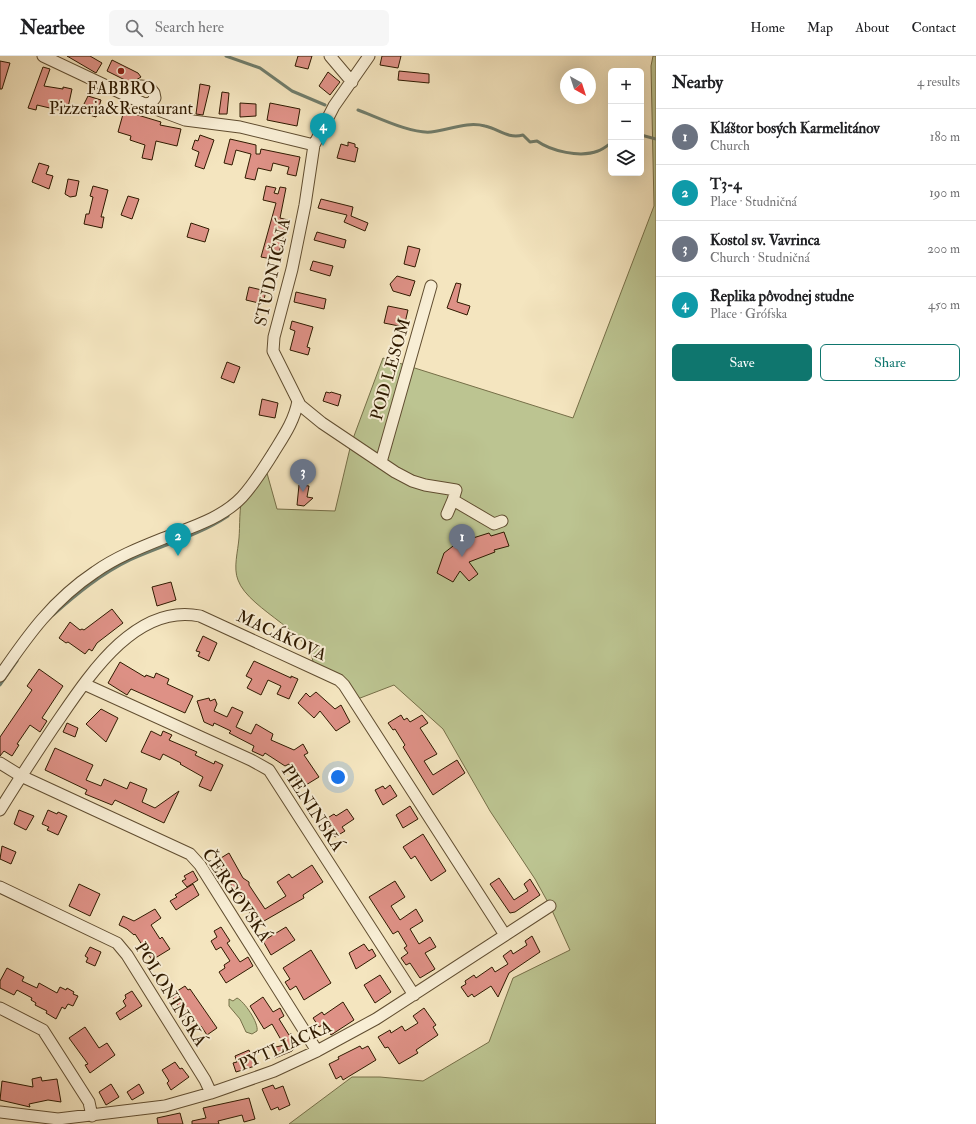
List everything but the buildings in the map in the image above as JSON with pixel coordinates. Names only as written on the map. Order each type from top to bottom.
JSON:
[{"type":"street","points":[[43,56],[125,95],[185,120],[240,127],[314,145]]},
{"type":"street","points":[[330,56],[352,82]]},
{"type":"street","name":"STUDNIČNÁ","points":[[369,56],[334,106],[314,145],[305,206],[292,269],[272,346],[282,371],[298,401],[322,423],[351,444],[412,481],[425,485],[456,490],[453,500]]},
{"type":"street","points":[[125,95],[141,86],[149,87],[154,93],[155,98],[151,103],[145,104]]},
{"type":"street","name":"POD LESOM","points":[[381,462],[431,286]]},
{"type":"street","points":[[0,676],[37,623],[63,596],[79,583],[121,557],[219,515],[242,497],[257,478],[287,432],[295,416],[298,401]]},
{"type":"street","points":[[446,514],[453,500],[494,524],[502,521]]},
{"type":"street","name":"MACÁKOVA","points":[[0,810],[21,776],[84,684],[113,650],[135,633],[162,619],[190,614],[216,623],[339,680],[350,692],[505,935]]},
{"type":"street","name":"PIENINSKÁ","points":[[84,684],[251,760],[269,770],[414,995]]},
{"type":"street","name":"ČERGOVSKÁ","points":[[0,763],[21,776],[190,854],[200,865],[317,1051]]},
{"type":"street","name":"POLONINSKÁ","points":[[0,887],[117,943],[205,1080],[211,1093]]},
{"type":"street","name":"PYTLIACKA","points":[[0,1112],[58,1120],[165,1106],[211,1093],[274,1071],[360,1029],[550,906]]},
{"type":"street","points":[[0,1008],[43,1030],[89,1102],[92,1116]]},
{"type":"green space","points":[[653,56],[656,56],[656,1124],[289,1124],[352,1077],[380,1077],[423,1081],[489,1042],[513,978],[570,950],[550,906],[535,879],[490,811],[443,729],[394,685],[355,700],[350,692],[313,668],[312,656],[305,645],[255,602],[245,591],[238,580],[236,570],[240,510],[243,496],[265,466],[277,509],[335,511],[351,444],[383,358],[573,418],[654,206],[651,66]]},
{"type":"green space","points":[[237,998],[247,1008],[256,1023],[257,1031],[252,1034],[246,1032],[240,1019],[229,1006],[229,999],[233,1001]]},
{"type":"waterway","points":[[226,56],[260,68],[292,91],[325,105]]},
{"type":"waterway","points":[[358,110],[404,128],[423,132],[438,131],[465,125],[490,127],[512,136],[523,135],[530,142],[537,141],[550,148],[574,154],[591,153],[603,149],[608,145]]},
{"type":"waterway","points":[[644,136],[656,139]]},
{"type":"waterway","points":[[53,615],[90,585],[119,566],[130,560],[193,535],[228,516]]},
{"type":"waterway","points":[[0,685],[17,661]]},
{"type":"place","name":"FABBRO Pizzeria&Restaurant","points":[[121,71]]},
{"type":"place","name":"Replika pôvodnej studne","points":[[323,146]]},
{"type":"place","name":"Kostol sv. Vavrinca","points":[[303,492]]},
{"type":"place","name":"T3-4","points":[[178,556]]},
{"type":"place","name":"Kláštor bosých Karmelitánov","points":[[462,557]]}]
